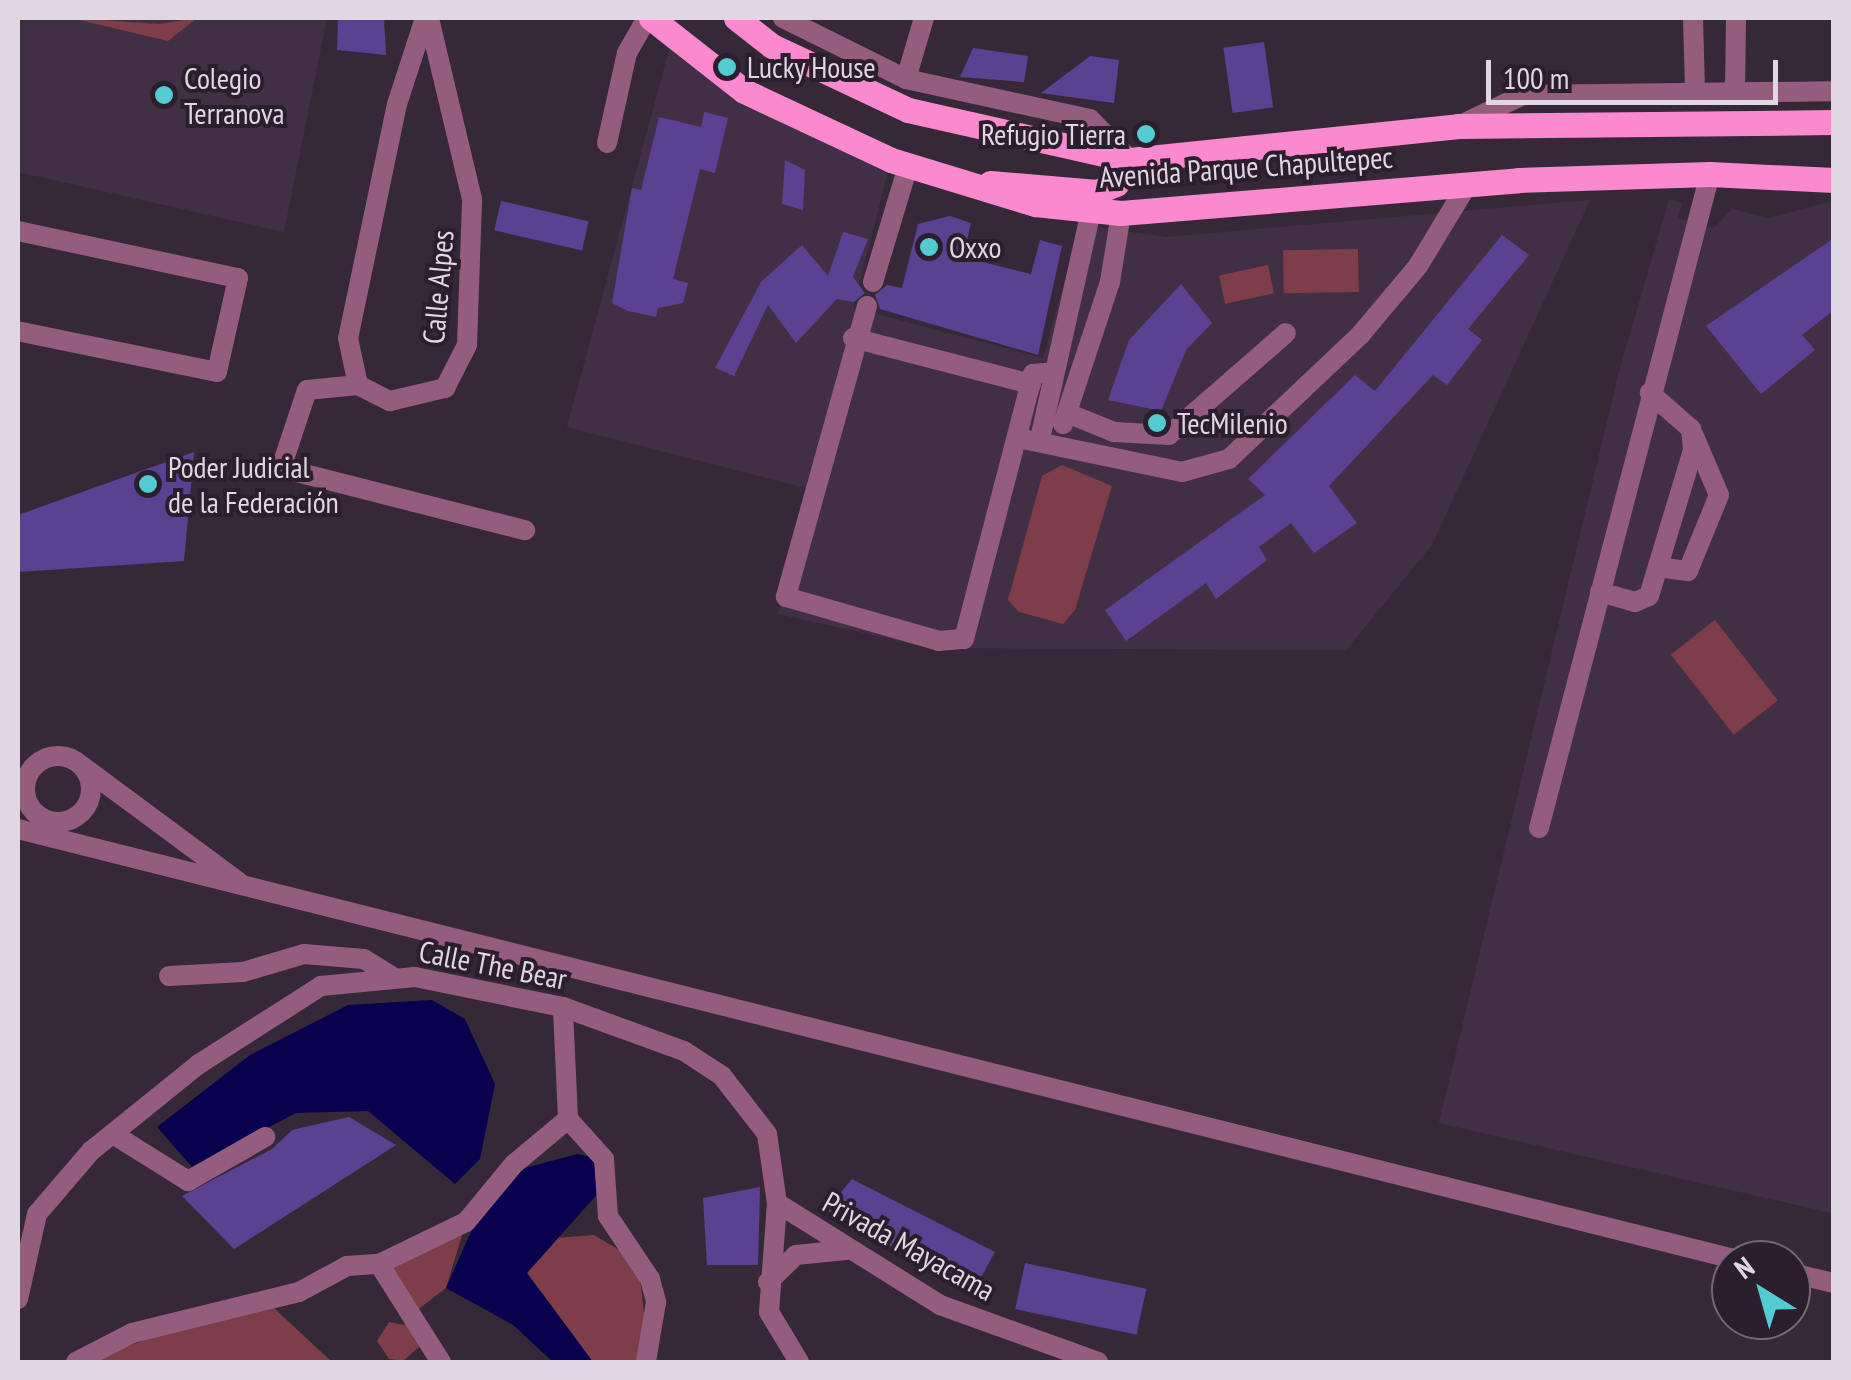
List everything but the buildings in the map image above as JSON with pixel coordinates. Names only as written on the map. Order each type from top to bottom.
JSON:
[{"type":"main road","name":"Avenida Parque Chapultepec","points":[[649,18],[744,91],[908,166],[955,184],[1091,210],[1121,213],[1468,185],[1710,174],[1834,180]]},
{"type":"main road","name":"Avenida Parque Chapultepec","points":[[736,18],[772,46],[908,110],[1130,160],[1458,126],[1834,122]]},
{"type":"main road","points":[[955,184],[1097,192],[1116,184],[1130,160]]},
{"type":"street","name":"Calle Alpes","points":[[427,18],[472,199],[467,346],[459,369],[432,397],[390,401],[358,385],[348,338],[397,104],[427,18]]},
{"type":"street","points":[[607,143],[627,53],[649,18]]},
{"type":"street","points":[[787,20],[812,18]]},
{"type":"street","points":[[906,80],[924,18]]},
{"type":"street","points":[[1693,18],[1695,90]]},
{"type":"street","points":[[1735,91],[1736,18]]},
{"type":"street","points":[[787,20],[906,80],[1090,119],[1130,160]]},
{"type":"street","points":[[1458,126],[1524,96],[1695,90],[1834,91]]},
{"type":"street","points":[[873,282],[908,166]]},
{"type":"street","points":[[1539,828],[1710,174]]},
{"type":"street","points":[[1035,435],[1198,473],[1230,460],[1361,334],[1418,266],[1468,185]]},
{"type":"street","points":[[867,306],[854,338],[786,597],[939,641],[964,640],[978,612],[1054,372],[1091,210]]},
{"type":"street","points":[[1035,435],[1066,413],[1110,282],[1121,213]]},
{"type":"street","points":[[18,231],[238,278],[217,372],[18,331]]},
{"type":"street","points":[[1066,413],[1114,432],[1168,435],[1286,333]]},
{"type":"street","points":[[854,338],[1030,384]]},
{"type":"street","points":[[1035,435],[1030,384],[1038,370],[1054,372]]},
{"type":"street","points":[[358,385],[307,390],[282,468],[524,530]]},
{"type":"street","points":[[1650,393],[1691,429],[1715,471],[1719,495],[1688,571],[1658,567]]},
{"type":"street","points":[[1600,592],[1643,601],[1658,567],[1693,450],[1691,429]]},
{"type":"street","points":[[1168,435],[1170,467]]},
{"type":"street","points":[[80,765],[90,780],[88,802],[62,822],[32,811],[22,780],[46,758],[80,765],[244,886]]},
{"type":"street","points":[[18,829],[1711,1253]]},
{"type":"street","points":[[169,976],[244,972],[304,954],[364,959],[391,976]]},
{"type":"street","name":"Calle The Bear","points":[[18,1298],[46,1200],[113,1134],[289,1003],[321,986],[391,976],[563,1007],[684,1051],[722,1076],[766,1134],[777,1203],[767,1284],[769,1312],[799,1362]]},
{"type":"street","points":[[563,1007],[568,1118],[604,1159],[608,1216],[650,1278],[656,1302],[646,1362]]},
{"type":"street","points":[[76,1362],[132,1333],[299,1292],[347,1266],[379,1264],[466,1222],[514,1164],[568,1118]]},
{"type":"street","points":[[113,1134],[188,1181],[265,1137]]},
{"type":"street","name":"Privada Mayacama","points":[[777,1203],[846,1250],[940,1304],[1067,1359],[1098,1362]]},
{"type":"street","points":[[767,1284],[796,1255],[846,1250]]},
{"type":"street","points":[[379,1264],[441,1362]]},
{"type":"shaded area","name":"Colegio Terranova","points":[[18,18],[327,18],[284,232],[18,172]]},
{"type":"shaded area","points":[[71,18],[159,24],[197,18],[168,41]]},
{"type":"shaded area","name":"TecMilenio","points":[[672,39],[891,160],[853,308],[1043,358],[1080,225],[1167,237],[1590,200],[1432,545],[1346,650],[931,648],[778,614],[810,489],[567,427]]},
{"type":"shaded area","points":[[1669,199],[1682,203],[1678,218],[1714,228],[1732,209],[1768,218],[1833,201],[1831,1213],[1439,1123],[1619,372]]},
{"type":"shaded area","points":[[1358,249],[1359,292],[1284,293],[1283,250]]},
{"type":"shaded area","points":[[1268,265],[1274,293],[1225,304],[1219,275]]},
{"type":"shaded area","points":[[1062,465],[1112,486],[1075,610],[1063,624],[1019,612],[1008,600],[1042,476]]},
{"type":"shaded area","points":[[1715,620],[1778,700],[1734,735],[1671,654]]},
{"type":"shaded area","points":[[432,1000],[465,1019],[495,1084],[480,1159],[455,1184],[368,1111],[296,1113],[192,1167],[157,1127],[250,1055],[348,1005]]},
{"type":"shaded area","points":[[577,1154],[596,1158],[601,1190],[527,1273],[593,1362],[553,1362],[513,1325],[446,1288],[473,1227],[521,1169]]},
{"type":"shaded area","points":[[466,1222],[446,1288],[412,1314],[379,1264]]},
{"type":"shaded area","points":[[594,1235],[638,1261],[649,1355],[631,1362],[593,1362],[527,1273],[555,1238]]},
{"type":"shaded area","points":[[261,1296],[332,1362],[86,1362]]},
{"type":"shaded area","points":[[389,1322],[421,1328],[419,1347],[403,1361],[389,1359],[377,1341]]},
{"type":"place","name":"Lucky House","points":[[727,67]]},
{"type":"place","name":"Colegio Terranova","points":[[164,95]]},
{"type":"place","name":"Refugio Tierra","points":[[1146,134]]},
{"type":"place","name":"Oxxo","points":[[929,247]]},
{"type":"place","name":"TecMilenio","points":[[1157,423]]},
{"type":"place","name":"Poder Judicial de la Federación","points":[[148,484]]}]
